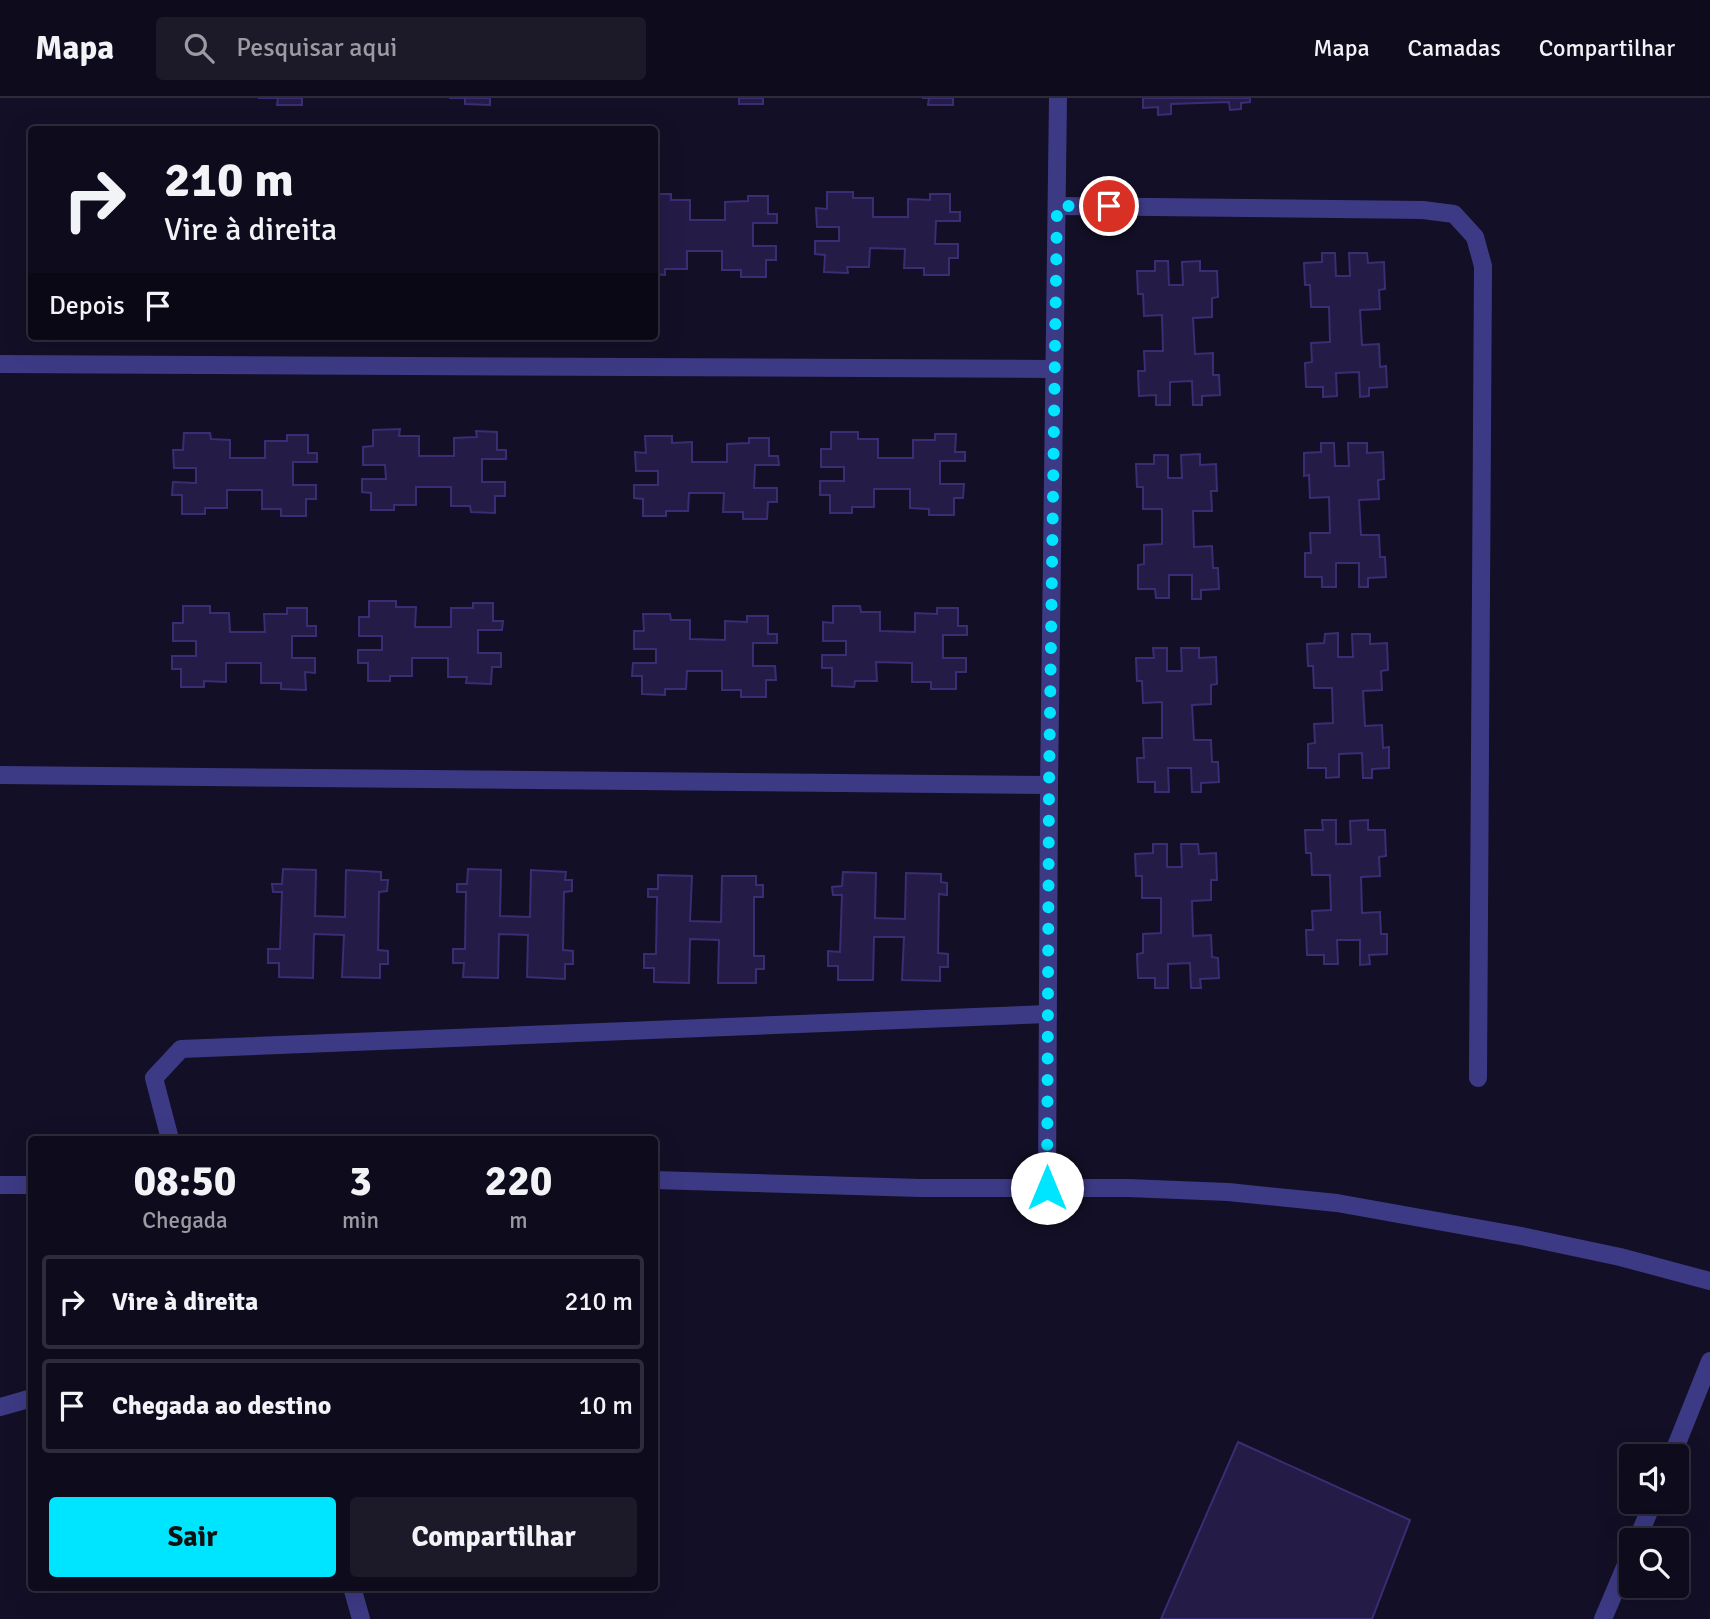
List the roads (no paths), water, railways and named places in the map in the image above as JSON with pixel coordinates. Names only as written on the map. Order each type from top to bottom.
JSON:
[{"type":"street","points":[[1047,1188],[1058,98]]},
{"type":"street","points":[[1057,206],[1423,210],[1454,215],[1475,237],[1483,266],[1478,1078]]},
{"type":"street","points":[[0,364],[1054,369]]},
{"type":"street","points":[[0,775],[1049,785]]},
{"type":"street","points":[[169,1136],[154,1078],[181,1049],[1048,1014]]},
{"type":"street","points":[[658,1180],[920,1188],[1228,1192],[1337,1203],[1526,1237],[1620,1257],[1710,1281]]},
{"type":"street","points":[[0,1185],[28,1185]]},
{"type":"street","points":[[1677,1444],[1710,1361]]},
{"type":"street","points":[[0,1407],[28,1399]]},
{"type":"street","points":[[1603,1619],[1619,1581]]},
{"type":"street","points":[[353,1591],[361,1619]]}]
